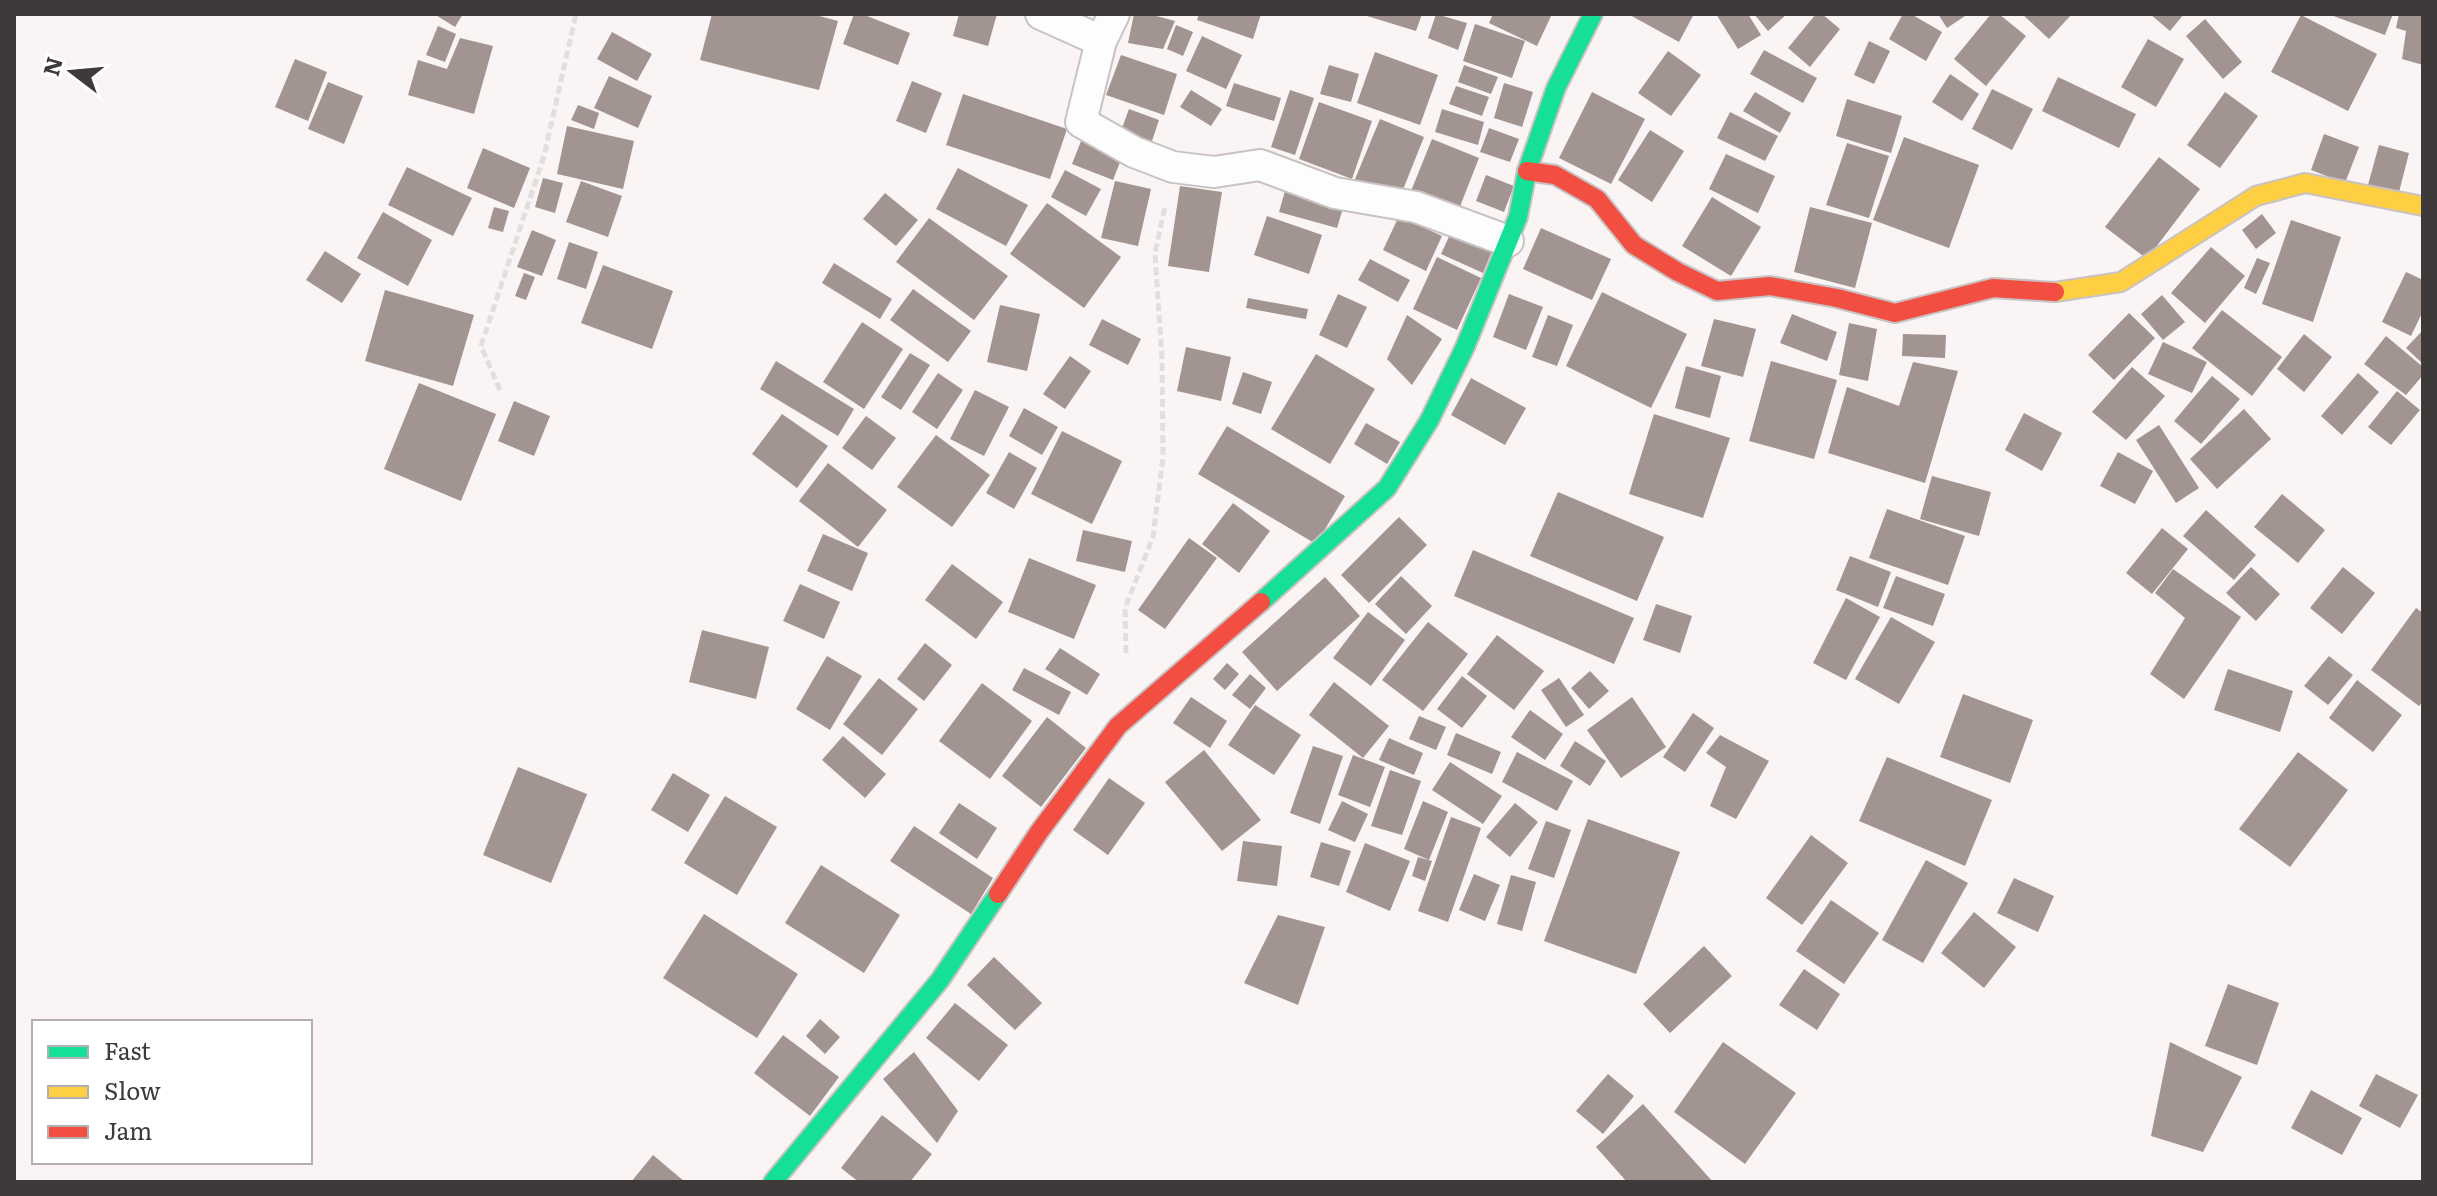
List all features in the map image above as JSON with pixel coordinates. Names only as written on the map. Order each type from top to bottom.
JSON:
[{"type":"street","points":[[773,1182],[940,980],[1039,832],[1118,726],[1387,488],[1429,421],[1459,359],[1518,217],[1527,171],[1556,88],[1593,14]]},
{"type":"street","points":[[1527,171],[1555,175],[1597,199],[1634,245],[1717,291],[1770,286],[1837,298],[1895,313],[1993,288],[2059,292],[2121,282],[2256,196],[2305,183],[2423,206]]},
{"type":"lane","points":[[1041,14],[1101,41]]},
{"type":"lane","points":[[1114,14],[1101,41],[1081,122],[1134,152],[1173,167],[1214,172],[1260,165],[1335,193],[1416,207],[1508,241]]},
{"type":"path","points":[[500,390],[481,346],[544,156],[576,14]]},
{"type":"path","points":[[1126,656],[1125,608],[1153,537],[1163,458],[1162,359],[1155,253],[1173,167]]},
{"type":"building","points":[[434,14],[463,14],[455,27]]},
{"type":"building","points":[[712,14],[812,14],[838,21],[819,90],[700,60]]},
{"type":"building","points":[[854,14],[862,14],[910,33],[898,65],[843,44]]},
{"type":"building","points":[[959,14],[997,14],[988,46],[953,36]]},
{"type":"building","points":[[1134,14],[1149,14],[1175,21],[1163,49],[1128,43]]},
{"type":"building","points":[[1199,14],[1261,14],[1253,39],[1197,20]]},
{"type":"building","points":[[1368,14],[1422,14],[1416,31]]},
{"type":"building","points":[[1436,14],[1467,23],[1458,50],[1428,38]]},
{"type":"building","points":[[1493,14],[1552,14],[1537,46],[1489,23]]},
{"type":"building","points":[[1628,14],[1694,14],[1679,42]]},
{"type":"building","points":[[1716,14],[1748,14],[1761,35],[1738,49]]},
{"type":"building","points":[[1754,14],[1787,14],[1768,31]]},
{"type":"building","points":[[1816,14],[1822,14],[1840,29],[1810,67],[1788,48]]},
{"type":"building","points":[[1903,14],[1911,14],[1942,32],[1926,61],[1889,39]]},
{"type":"building","points":[[1938,14],[1968,14],[1947,28]]},
{"type":"building","points":[[1991,14],[1999,14],[2026,36],[1986,86],[1954,59]]},
{"type":"building","points":[[2022,14],[2072,14],[2049,39]]},
{"type":"building","points":[[2150,14],[2184,14],[2170,31]]},
{"type":"building","points":[[2328,14],[2393,14],[2385,35]]},
{"type":"building","points":[[2399,14],[2423,14],[2423,65],[2402,59],[2406,31],[2396,28]]},
{"type":"building","points":[[2301,15],[2377,54],[2348,111],[2271,72]]},
{"type":"building","points":[[2205,19],[2242,62],[2223,79],[2186,36]]},
{"type":"building","points":[[1475,24],[1525,41],[1512,78],[1463,61]]},
{"type":"building","points":[[1176,25],[1193,32],[1183,56],[1167,49]]},
{"type":"building","points":[[438,26],[456,34],[445,62],[426,55]]},
{"type":"building","points":[[612,32],[652,54],[637,81],[597,59]]},
{"type":"building","points":[[1202,36],[1242,55],[1226,89],[1186,71]]},
{"type":"building","points":[[460,38],[493,46],[474,114],[408,95],[418,60],[447,69]]},
{"type":"building","points":[[2148,39],[2184,59],[2156,107],[2121,87]]},
{"type":"building","points":[[1869,41],[1890,51],[1874,84],[1854,75]]},
{"type":"building","points":[[1764,50],[1817,78],[1803,103],[1750,74]]},
{"type":"building","points":[[1668,51],[1701,75],[1671,116],[1638,93]]},
{"type":"building","points":[[1375,52],[1438,75],[1420,125],[1357,103]]},
{"type":"building","points":[[1121,55],[1177,74],[1164,115],[1106,95]]},
{"type":"building","points":[[295,59],[327,72],[308,121],[275,107]]},
{"type":"building","points":[[1329,65],[1359,74],[1351,102],[1320,94]]},
{"type":"building","points":[[1464,65],[1498,77],[1491,94],[1458,82]]},
{"type":"building","points":[[1950,74],[1979,94],[1962,121],[1932,102]]},
{"type":"building","points":[[609,76],[652,96],[638,128],[594,108]]},
{"type":"building","points":[[2058,77],[2136,114],[2119,148],[2042,111]]},
{"type":"building","points":[[912,81],[942,93],[926,133],[896,121]]},
{"type":"building","points":[[328,82],[363,96],[344,144],[308,129]]},
{"type":"building","points":[[1234,83],[1281,98],[1274,121],[1226,106]]},
{"type":"building","points":[[1504,83],[1533,92],[1522,127],[1494,118]]},
{"type":"building","points":[[1456,86],[1489,97],[1482,116],[1449,104]]},
{"type":"building","points":[[1992,89],[2033,109],[2012,150],[1972,129]]},
{"type":"building","points":[[1191,90],[1222,109],[1211,126],[1180,107]]},
{"type":"building","points":[[1290,90],[1314,98],[1295,155],[1271,147]]},
{"type":"building","points":[[1592,92],[1645,119],[1611,184],[1559,158]]},
{"type":"building","points":[[1755,92],[1791,113],[1780,133],[1743,111]]},
{"type":"building","points":[[2225,92],[2258,116],[2220,168],[2187,145]]},
{"type":"building","points":[[963,94],[1067,129],[1050,179],[946,145]]},
{"type":"building","points":[[1847,99],[1902,116],[1891,153],[1836,136]]},
{"type":"building","points":[[1319,102],[1372,121],[1352,179],[1299,159]]},
{"type":"building","points":[[578,105],[599,113],[594,129],[571,120]]},
{"type":"building","points":[[1129,109],[1159,120],[1150,147],[1119,136]]},
{"type":"building","points":[[1442,109],[1484,122],[1478,145],[1435,132]]},
{"type":"building","points":[[1730,112],[1778,136],[1765,161],[1717,138]]},
{"type":"building","points":[[1380,119],[1424,137],[1398,202],[1353,184]]},
{"type":"building","points":[[567,126],[634,141],[623,189],[557,174]]},
{"type":"building","points":[[1489,128],[1519,139],[1510,162],[1480,152]]},
{"type":"building","points":[[1650,130],[1684,151],[1652,202],[1618,180]]},
{"type":"building","points":[[2324,134],[2359,147],[2345,183],[2311,170]]},
{"type":"building","points":[[1083,136],[1124,152],[1113,180],[1072,164]]},
{"type":"building","points":[[1904,137],[1979,165],[1949,248],[1873,220]]},
{"type":"building","points":[[1432,139],[1479,158],[1459,209],[1411,191]]},
{"type":"building","points":[[1847,143],[1889,156],[1869,218],[1826,205]]},
{"type":"building","points":[[2379,145],[2409,153],[2397,200],[2366,192]]},
{"type":"building","points":[[483,148],[530,168],[514,208],[467,188]]},
{"type":"building","points":[[1726,154],[1775,176],[1758,213],[1709,189]]},
{"type":"building","points":[[2159,157],[2200,189],[2147,259],[2105,227]]},
{"type":"building","points":[[407,167],[472,198],[453,236],[388,205]]},
{"type":"building","points":[[958,168],[1028,205],[1006,246],[936,209]]},
{"type":"building","points":[[1065,170],[1101,189],[1086,216],[1051,197]]},
{"type":"building","points":[[1486,175],[1514,186],[1504,212],[1476,201]]},
{"type":"building","points":[[543,178],[563,183],[555,213],[535,207]]},
{"type":"building","points":[[581,181],[622,196],[608,237],[566,222]]},
{"type":"building","points":[[1115,181],[1151,189],[1138,246],[1101,238]]},
{"type":"building","points":[[1180,186],[1222,192],[1209,272],[1168,266]]},
{"type":"building","points":[[1285,191],[1343,208],[1337,228],[1279,212]]},
{"type":"building","points":[[885,193],[918,220],[896,246],[863,219]]},
{"type":"building","points":[[1712,197],[1761,227],[1731,276],[1682,246]]},
{"type":"building","points":[[1047,203],[1121,257],[1084,308],[1010,254]]},
{"type":"building","points":[[494,207],[509,211],[503,232],[488,228]]},
{"type":"building","points":[[1810,207],[1872,223],[1855,288],[1794,272]]},
{"type":"building","points":[[383,212],[432,240],[408,286],[357,258]]},
{"type":"building","points":[[2262,214],[2276,233],[2256,249],[2242,230]]},
{"type":"building","points":[[1267,216],[1322,235],[1309,274],[1254,255]]},
{"type":"building","points":[[1399,216],[1442,236],[1426,271],[1383,250]]},
{"type":"building","points":[[929,218],[1008,276],[974,320],[896,262]]},
{"type":"building","points":[[2291,220],[2341,237],[2313,322],[2262,304]]},
{"type":"building","points":[[1453,228],[1494,246],[1483,273],[1441,254]]},
{"type":"building","points":[[1541,228],[1611,259],[1592,300],[1523,269]]},
{"type":"building","points":[[532,230],[556,240],[542,276],[517,267]]},
{"type":"building","points":[[569,242],[598,252],[586,289],[557,279]]},
{"type":"building","points":[[2211,247],[2245,276],[2205,323],[2171,293]]},
{"type":"building","points":[[325,251],[361,274],[342,303],[306,280]]},
{"type":"building","points":[[1437,257],[1481,278],[1457,330],[1413,309]]},
{"type":"building","points":[[2257,258],[2270,263],[2256,294],[2244,288]]},
{"type":"building","points":[[1370,259],[1410,280],[1398,302],[1358,280]]},
{"type":"building","points":[[834,263],[892,299],[880,319],[822,283]]},
{"type":"building","points":[[603,265],[673,291],[652,349],[581,323]]},
{"type":"building","points":[[2406,272],[2423,280],[2423,311],[2411,336],[2382,322]]},
{"type":"building","points":[[524,273],[535,277],[526,300],[515,296]]},
{"type":"building","points":[[913,289],[971,331],[948,362],[890,320]]},
{"type":"building","points":[[385,290],[474,315],[453,386],[365,361]]},
{"type":"building","points":[[1602,292],[1687,334],[1651,408],[1566,366]]},
{"type":"building","points":[[1338,294],[1367,307],[1347,348],[1319,335]]},
{"type":"building","points":[[1509,294],[1543,307],[1526,350],[1493,337]]},
{"type":"building","points":[[2162,295],[2185,322],[2163,340],[2141,314]]},
{"type":"building","points":[[1248,298],[1308,309],[1306,319],[1246,308]]},
{"type":"building","points":[[1000,305],[1040,314],[1027,371],[987,362]]},
{"type":"building","points":[[2222,310],[2282,357],[2252,396],[2192,348]]},
{"type":"building","points":[[2129,313],[2155,338],[2114,380],[2088,355]]},
{"type":"building","points":[[1792,314],[1837,332],[1827,361],[1780,343]]},
{"type":"building","points":[[1407,315],[1442,339],[1412,385],[1387,359]]},
{"type":"building","points":[[1548,315],[1573,325],[1557,366],[1532,357]]},
{"type":"building","points":[[1102,319],[1141,339],[1128,365],[1089,345]]},
{"type":"building","points":[[1714,319],[1756,329],[1743,377],[1701,366]]},
{"type":"building","points":[[862,322],[903,349],[864,409],[823,382]]},
{"type":"building","points":[[1849,323],[1877,329],[1868,381],[1839,375]]},
{"type":"building","points":[[2423,330],[2423,364],[2406,348]]},
{"type":"building","points":[[1903,334],[1946,335],[1945,358],[1902,356]]},
{"type":"building","points":[[2304,334],[2332,357],[2304,392],[2277,369]]},
{"type":"building","points":[[2386,336],[2423,367],[2423,375],[2406,395],[2364,364]]},
{"type":"building","points":[[2163,342],[2207,362],[2192,393],[2148,374]]},
{"type":"building","points":[[1186,347],[1231,357],[1221,401],[1177,391]]},
{"type":"building","points":[[910,353],[930,365],[901,410],[881,397]]},
{"type":"building","points":[[1316,354],[1375,389],[1330,464],[1271,429]]},
{"type":"building","points":[[1070,356],[1091,371],[1065,409],[1043,394]]},
{"type":"building","points":[[776,361],[854,409],[838,436],[760,389]]},
{"type":"building","points":[[1771,361],[1837,380],[1814,459],[1749,441]]},
{"type":"building","points":[[1913,362],[1958,371],[1925,483],[1828,453],[1847,387],[1899,406]]},
{"type":"building","points":[[1686,366],[1721,376],[1710,418],[1675,408]]},
{"type":"building","points":[[2132,367],[2165,396],[2126,440],[2092,412]]},
{"type":"building","points":[[1243,372],[1272,382],[1261,414],[1232,404]]},
{"type":"building","points":[[938,373],[963,390],[937,429],[912,412]]},
{"type":"building","points":[[2358,373],[2379,392],[2342,435],[2321,416]]},
{"type":"building","points":[[2212,376],[2240,399],[2201,444],[2174,421]]},
{"type":"building","points":[[1471,378],[1526,408],[1505,445],[1451,415]]},
{"type":"building","points":[[419,383],[496,414],[461,501],[384,469]]},
{"type":"building","points":[[975,390],[1009,407],[984,456],[950,439]]},
{"type":"building","points":[[2397,391],[2420,410],[2391,445],[2368,427]]},
{"type":"building","points":[[514,401],[550,416],[534,456],[498,441]]},
{"type":"building","points":[[1024,408],[1058,427],[1042,455],[1009,436]]},
{"type":"building","points":[[2244,409],[2271,439],[2217,489],[2190,459]]},
{"type":"building","points":[[2024,413],[2062,433],[2042,471],[2005,450]]},
{"type":"building","points":[[782,414],[828,446],[797,488],[752,454]]},
{"type":"building","points":[[1654,414],[1730,438],[1703,518],[1629,494]]},
{"type":"building","points":[[866,416],[896,438],[872,470],[842,448]]},
{"type":"building","points":[[1366,423],[1400,442],[1387,464],[1354,444]]},
{"type":"building","points":[[2159,425],[2199,488],[2176,503],[2136,440]]},
{"type":"building","points":[[1227,426],[1345,496],[1316,544],[1198,474]]},
{"type":"building","points":[[1062,431],[1122,461],[1092,524],[1031,494]]},
{"type":"building","points":[[936,435],[990,475],[952,527],[897,487]]},
{"type":"building","points":[[1009,452],[1037,468],[1014,509],[986,493]]},
{"type":"building","points":[[2118,452],[2153,471],[2135,504],[2100,486]]},
{"type":"building","points":[[828,463],[887,510],[858,547],[799,501]]},
{"type":"building","points":[[1932,476],[1991,492],[1979,536],[1920,519]]},
{"type":"building","points":[[1558,492],[1664,537],[1637,601],[1530,556]]},
{"type":"building","points":[[2282,494],[2325,530],[2298,563],[2254,527]]},
{"type":"building","points":[[1233,503],[1270,531],[1239,573],[1202,544]]},
{"type":"building","points":[[1887,509],[1965,536],[1948,585],[1869,558]]},
{"type":"building","points":[[2206,510],[2256,555],[2234,580],[2183,536]]},
{"type":"building","points":[[1399,517],[1427,545],[1369,603],[1341,575]]},
{"type":"building","points":[[2162,528],[2188,549],[2152,594],[2126,573]]},
{"type":"building","points":[[1083,530],[1132,541],[1125,572],[1076,561]]},
{"type":"building","points":[[823,534],[868,553],[852,591],[807,571]]},
{"type":"building","points":[[1189,538],[1217,558],[1165,629],[1138,610]]},
{"type":"building","points":[[1473,550],[1634,618],[1614,664],[1454,596]]},
{"type":"building","points":[[1850,556],[1891,572],[1878,607],[1836,590]]},
{"type":"building","points":[[1029,558],[1096,585],[1074,639],[1008,612]]},
{"type":"building","points":[[952,564],[1003,602],[976,639],[925,600]]},
{"type":"building","points":[[2251,567],[2280,594],[2256,621],[2226,593]]},
{"type":"building","points":[[2343,567],[2375,593],[2342,634],[2310,608]]},
{"type":"building","points":[[2173,569],[2241,617],[2184,699],[2150,674],[2185,618],[2155,593]]},
{"type":"building","points":[[1401,576],[1432,606],[1406,634],[1375,604]]},
{"type":"building","points":[[1896,576],[1945,594],[1933,626],[1883,608]]},
{"type":"building","points":[[1325,577],[1360,616],[1277,691],[1242,652]]},
{"type":"building","points":[[800,584],[840,602],[824,639],[783,621]]},
{"type":"building","points":[[1846,598],[1880,617],[1846,680],[1813,663]]},
{"type":"building","points":[[1656,604],[1692,616],[1680,653],[1643,640]]},
{"type":"building","points":[[2416,608],[2423,613],[2423,701],[2419,706],[2371,670]]},
{"type":"building","points":[[1368,612],[1405,640],[1371,686],[1333,658]]},
{"type":"building","points":[[1891,617],[1935,642],[1899,704],[1855,679]]},
{"type":"building","points":[[1428,622],[1468,654],[1423,711],[1382,680]]},
{"type":"building","points":[[702,630],[769,647],[756,699],[689,682]]},
{"type":"building","points":[[1497,635],[1544,671],[1514,710],[1467,674]]},
{"type":"building","points":[[925,643],[952,665],[924,701],[897,679]]},
{"type":"building","points":[[1060,648],[1100,674],[1087,695],[1045,669]]},
{"type":"building","points":[[827,656],[862,676],[830,730],[796,709]]},
{"type":"building","points":[[2329,656],[2353,675],[2328,705],[2304,686]]},
{"type":"building","points":[[1227,663],[1239,674],[1225,690],[1213,679]]},
{"type":"building","points":[[1024,668],[1071,692],[1059,715],[1012,690]]},
{"type":"building","points":[[2228,669],[2293,691],[2280,732],[2214,710]]},
{"type":"building","points":[[1590,671],[1609,691],[1589,709],[1571,688]]},
{"type":"building","points":[[1250,674],[1266,688],[1250,709],[1232,695]]},
{"type":"building","points":[[1462,676],[1487,696],[1462,728],[1437,709]]},
{"type":"building","points":[[879,678],[918,709],[882,755],[843,724]]},
{"type":"building","points":[[1559,678],[1584,715],[1566,727],[1541,690]]},
{"type":"building","points":[[2357,680],[2402,715],[2373,752],[2329,718]]},
{"type":"building","points":[[1334,682],[1389,726],[1363,758],[1309,715]]},
{"type":"building","points":[[982,683],[1032,721],[990,779],[939,741]]},
{"type":"building","points":[[1963,694],[2033,720],[2010,783],[1940,757]]},
{"type":"building","points":[[1191,697],[1227,721],[1210,748],[1173,723]]},
{"type":"building","points":[[1632,697],[1666,747],[1621,778],[1587,730]]},
{"type":"building","points":[[1255,705],[1301,735],[1274,775],[1228,745]]},
{"type":"building","points":[[1530,710],[1563,734],[1545,760],[1511,737]]},
{"type":"building","points":[[1693,713],[1714,728],[1685,772],[1663,757]]},
{"type":"building","points":[[1419,716],[1446,727],[1436,750],[1409,739]]},
{"type":"building","points":[[1047,717],[1086,748],[1041,807],[1002,776]]},
{"type":"building","points":[[1456,733],[1501,752],[1492,774],[1447,755]]},
{"type":"building","points":[[1720,735],[1769,761],[1736,819],[1710,806],[1726,767],[1706,753]]},
{"type":"building","points":[[843,736],[886,774],[865,798],[822,760]]},
{"type":"building","points":[[1389,738],[1423,753],[1414,775],[1379,760]]},
{"type":"building","points":[[1575,741],[1606,761],[1590,786],[1560,766]]},
{"type":"building","points":[[1313,746],[1343,756],[1320,824],[1290,813]]},
{"type":"building","points":[[1204,750],[1261,820],[1222,851],[1165,782]]},
{"type":"building","points":[[1517,752],[1573,781],[1557,811],[1502,782]]},
{"type":"building","points":[[2298,752],[2348,790],[2290,867],[2239,829]]},
{"type":"building","points":[[1353,755],[1385,767],[1370,807],[1338,795]]},
{"type":"building","points":[[1887,757],[1992,800],[1965,866],[1859,821]]},
{"type":"building","points":[[1450,762],[1502,796],[1483,824],[1432,790]]},
{"type":"building","points":[[518,767],[587,794],[551,883],[483,855]]},
{"type":"building","points":[[1390,770],[1421,781],[1402,835],[1371,826]]},
{"type":"building","points":[[673,773],[710,795],[688,832],[651,810]]},
{"type":"building","points":[[1109,778],[1145,803],[1108,855],[1073,830]]},
{"type":"building","points":[[725,796],[777,827],[737,895],[684,863]]},
{"type":"building","points":[[1342,801],[1368,814],[1355,842],[1328,830]]},
{"type":"building","points":[[1423,801],[1448,812],[1429,860],[1404,849]]},
{"type":"building","points":[[959,803],[997,828],[977,859],[939,833]]},
{"type":"building","points":[[1515,803],[1538,822],[1510,857],[1486,837]]},
{"type":"building","points":[[1451,817],[1481,828],[1448,922],[1418,911]]},
{"type":"building","points":[[1588,819],[1680,852],[1636,974],[1544,941]]},
{"type":"building","points":[[1546,821],[1571,830],[1554,878],[1528,869]]},
{"type":"building","points":[[914,826],[993,878],[971,914],[890,861]]},
{"type":"building","points":[[1811,835],[1848,863],[1802,925],[1766,898]]},
{"type":"building","points":[[1243,841],[1282,846],[1277,886],[1237,881]]},
{"type":"building","points":[[1321,842],[1351,851],[1339,886],[1310,877]]},
{"type":"building","points":[[1365,843],[1410,861],[1390,911],[1346,892]]},
{"type":"building","points":[[1418,857],[1432,861],[1425,881],[1412,876]]},
{"type":"building","points":[[1926,860],[1968,883],[1923,963],[1882,940]]},
{"type":"building","points":[[821,865],[900,915],[864,973],[785,923]]},
{"type":"building","points":[[1474,874],[1500,885],[1485,921],[1459,910]]},
{"type":"building","points":[[1511,875],[1536,882],[1522,931],[1497,924]]},
{"type":"building","points":[[2014,878],[2054,896],[2038,932],[1997,913]]},
{"type":"building","points":[[1831,900],[1879,933],[1844,984],[1796,951]]},
{"type":"building","points":[[1974,912],[2016,947],[1984,988],[1941,953]]},
{"type":"building","points":[[704,914],[798,974],[757,1038],[663,978]]},
{"type":"building","points":[[1278,915],[1325,927],[1298,1005],[1244,983]]},
{"type":"building","points":[[1704,946],[1732,976],[1670,1033],[1643,1004]]},
{"type":"building","points":[[994,957],[1042,1003],[1015,1030],[967,985]]},
{"type":"building","points":[[1804,969],[1840,994],[1817,1030],[1779,1005]]},
{"type":"building","points":[[2228,984],[2279,1003],[2257,1065],[2205,1046]]},
{"type":"building","points":[[955,1003],[1008,1045],[979,1081],[926,1038]]},
{"type":"building","points":[[820,1019],[840,1037],[825,1054],[806,1036]]},
{"type":"building","points":[[783,1035],[839,1077],[810,1116],[754,1073]]},
{"type":"building","points":[[1723,1042],[1796,1093],[1745,1164],[1674,1112]]},
{"type":"building","points":[[2170,1042],[2242,1077],[2203,1152],[2151,1136]]},
{"type":"building","points":[[914,1052],[958,1111],[937,1143],[883,1079]]},
{"type":"building","points":[[1608,1074],[1634,1096],[1603,1134],[1576,1111]]},
{"type":"building","points":[[2376,1074],[2418,1095],[2400,1128],[2359,1106]]},
{"type":"building","points":[[2311,1090],[2362,1118],[2342,1155],[2291,1128]]},
{"type":"building","points":[[1643,1104],[1713,1182],[1627,1182],[1596,1147]]},
{"type":"building","points":[[882,1115],[932,1154],[910,1182],[859,1182],[841,1168]]},
{"type":"building","points":[[653,1155],[685,1182],[631,1182]]},
{"type":"traffic: fast","points":[[1261,602],[1387,488],[1429,421],[1465,347],[1518,217],[1527,171],[1556,88],[1593,14]]},
{"type":"traffic: fast","points":[[773,1182],[940,980],[998,894]]},
{"type":"traffic: slow","points":[[2055,292],[2121,282],[2256,196],[2305,183],[2423,206]]},
{"type":"traffic: jam","points":[[1527,171],[1555,175],[1597,199],[1634,245],[1717,291],[1770,286],[1837,298],[1895,313],[1993,288],[2055,292]]},
{"type":"traffic: jam","points":[[998,894],[1039,832],[1118,726],[1261,602]]}]
